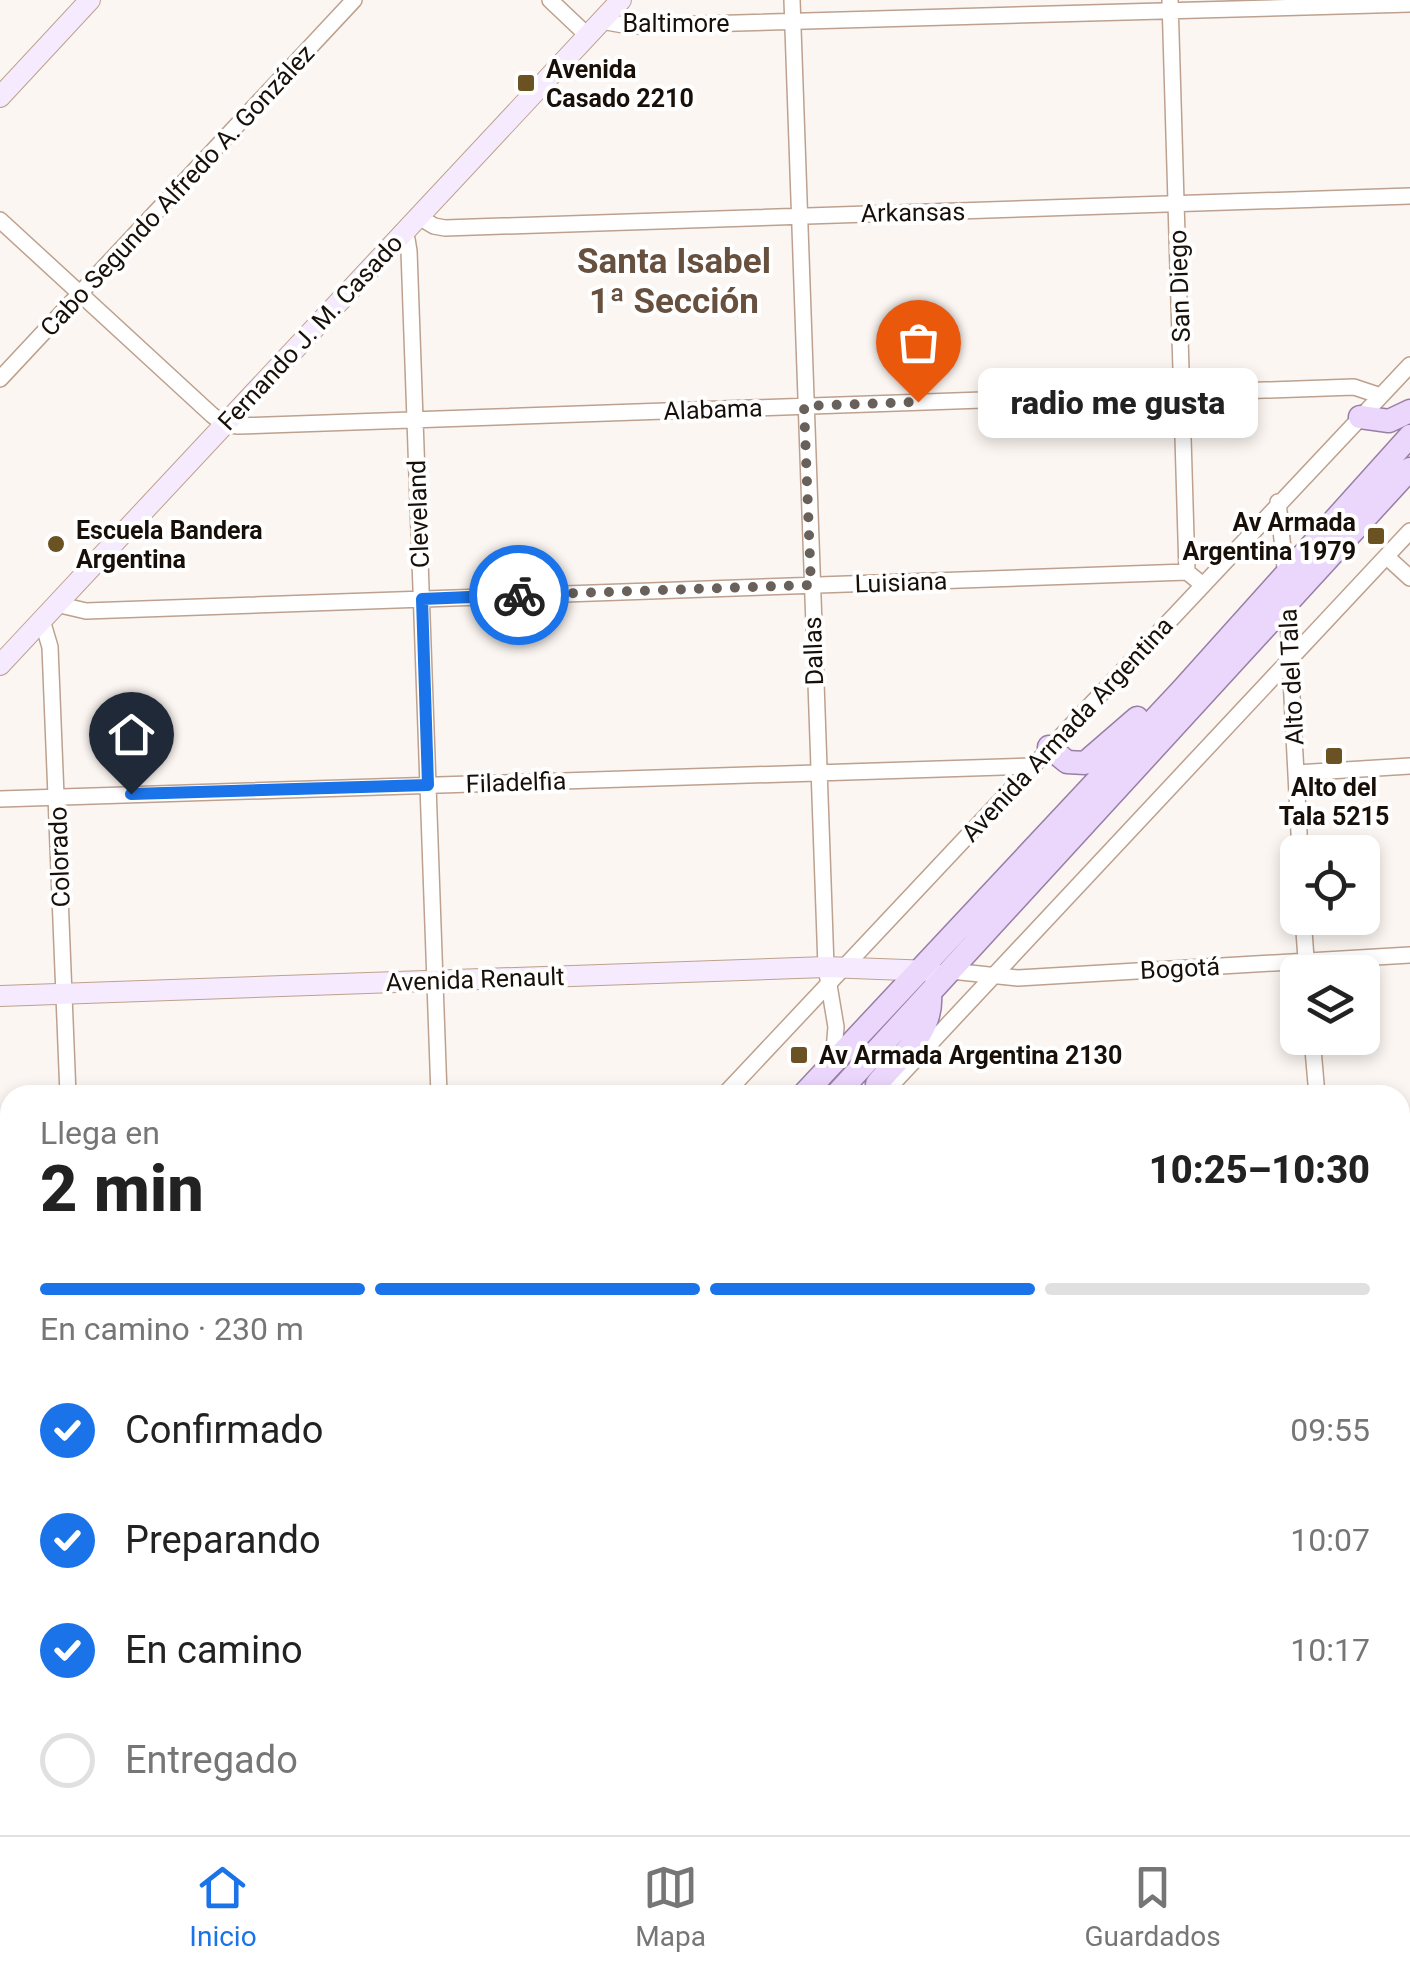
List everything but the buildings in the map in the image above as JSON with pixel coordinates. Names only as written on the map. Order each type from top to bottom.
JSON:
[{"type":"main road","points":[[1360,417],[1389,422],[1410,411]]},
{"type":"main road","points":[[811,1085],[1182,690],[1410,436]]},
{"type":"main road","points":[[845,1085],[1410,470]]},
{"type":"main road","points":[[1049,747],[1067,762],[1086,763],[1159,698],[1182,690]]},
{"type":"main road","points":[[877,1085],[920,1034],[929,1017],[930,995]]},
{"type":"street","points":[[0,97],[90,0]]},
{"type":"street","name":"Cabo Segundo Alfredo A. González","points":[[0,379],[354,0]]},
{"type":"street","points":[[550,0],[594,28]]},
{"type":"street","name":"Fernando J. M. Casado","points":[[0,665],[621,0]]},
{"type":"street","name":"Dallas","points":[[792,0],[818,772],[836,1027],[833,1062]]},
{"type":"street","name":"Baltimore","points":[[594,28],[1170,6],[1410,4]]},
{"type":"street","name":"San Diego","points":[[1170,6],[1187,572]]},
{"type":"street","name":"Arkansas","points":[[418,217],[445,228],[1410,196]]},
{"type":"street","points":[[0,220],[224,424]]},
{"type":"street","name":"Cleveland","points":[[402,234],[410,251],[439,1085]]},
{"type":"street","name":"Avenida Armada Argentina","points":[[733,1085],[832,973],[1410,365]]},
{"type":"street","name":"Alabama","points":[[224,424],[1354,387],[1381,396]]},
{"type":"street","name":"Alto del Tala","points":[[1278,502],[1286,572],[1299,835]]},
{"type":"street","points":[[890,1085],[1410,531]]},
{"type":"street","points":[[1386,556],[1410,578]]},
{"type":"street","points":[[1187,572],[1203,585]]},
{"type":"street","name":"Luisiana","points":[[49,612],[1187,572]]},
{"type":"street","name":"Colorado","points":[[49,612],[68,1085]]},
{"type":"street","name":"Filadelfia","points":[[0,799],[1032,766]]},
{"type":"street","points":[[1296,772],[1410,766]]},
{"type":"street","name":"Bogotá","points":[[1380,959],[1410,956]]},
{"type":"street","name":"Bogotá","points":[[951,972],[1018,978],[1280,968]]},
{"type":"street","name":"Avenida Renault","points":[[0,996],[435,980],[951,972]]},
{"type":"street","points":[[1313,1055],[1316,1085]]},
{"type":"way so far","points":[[519,595],[811,585],[804,406],[918,402]]},
{"type":"place","name":"Avenida Casado 2210","points":[[526,83]]},
{"type":"place","name":"radio me gusta","points":[[918,402]]},
{"type":"place","name":"Av Armada Argentina 1979","points":[[1376,536]]},
{"type":"place","name":"Escuela Bandera Argentina","points":[[56,544]]},
{"type":"place","name":"Alto del Tala 5215","points":[[1334,756]]},
{"type":"place","name":"Av Armada Argentina 2130","points":[[799,1055]]},
{"type":"district","name":"Santa Isabel 1ª Sección","points":[[674,281]]},
{"type":"route","points":[[131,794],[428,785],[422,599],[519,595]]}]
